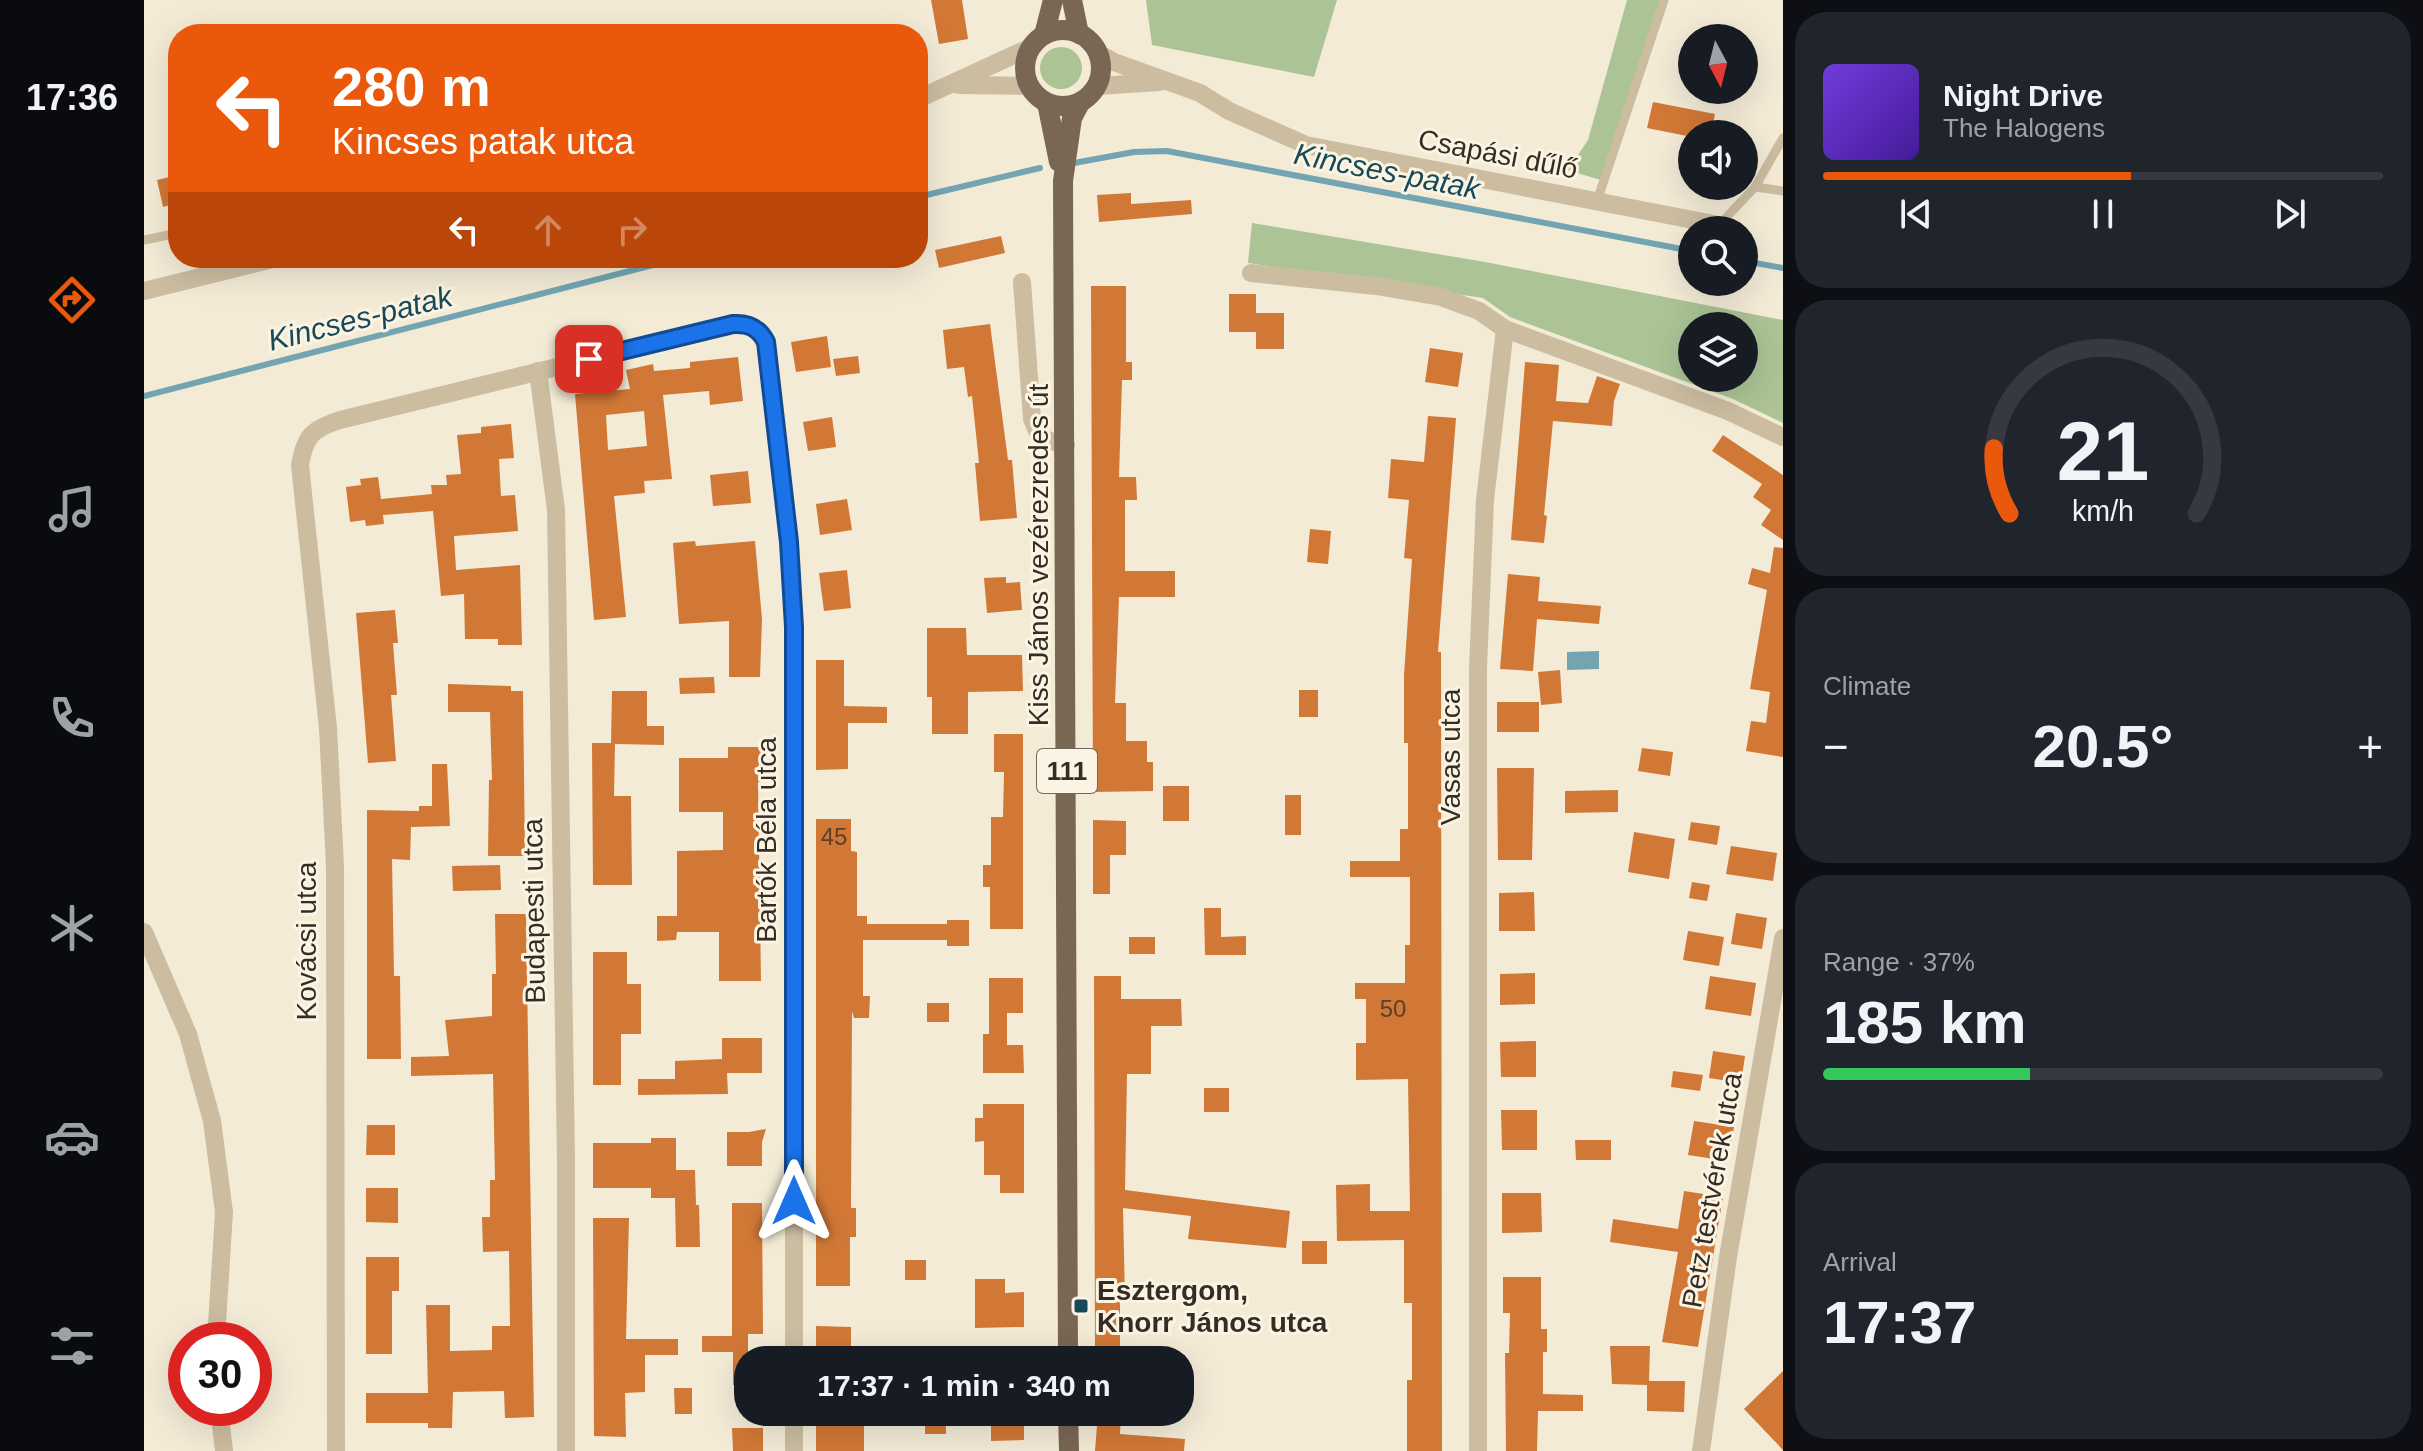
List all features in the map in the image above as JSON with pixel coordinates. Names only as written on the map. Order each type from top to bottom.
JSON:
[{"type":"main road","points":[[1053,0],[1025,66],[1029,86],[1047,103],[1068,106],[1080,103]]},
{"type":"main road","points":[[1072,0],[1079,34]]},
{"type":"main road","points":[[1038,41],[1067,30],[1090,42],[1098,53],[1100,75],[1097,86]]},
{"type":"main road","name":"111","points":[[1080,103],[1097,86]]},
{"type":"main road","name":"Kiss János vezérezredes út","points":[[1047,103],[1061,142],[1063,181],[1068,1346]]},
{"type":"main road","name":"Kiss János vezérezredes út","points":[[1061,142],[1080,103]]},
{"type":"main road","points":[[1068,1426],[1069,1451]]},
{"type":"street","points":[[928,95],[1038,41]]},
{"type":"street","name":"Csapási dűlő","points":[[1098,53],[1114,62],[1171,81],[1306,145],[1678,217]]},
{"type":"street","name":"Csapási dűlő","points":[[1097,86],[1171,81]]},
{"type":"street","points":[[953,85],[1029,86]]},
{"type":"street","points":[[144,291],[236,268]]},
{"type":"street","points":[[1251,273],[1376,286],[1441,297],[1479,311],[1505,329],[1728,411],[1783,437]]},
{"type":"street","points":[[1022,282],[1032,419],[1040,438],[1066,445]]},
{"type":"street","name":"Bartók Béla utca","points":[[538,371],[733,324],[753,327],[763,336],[767,351],[793,597],[794,1346]]},
{"type":"street","name":"Vasas utca","points":[[1478,1451],[1478,669],[1485,500],[1505,329]]},
{"type":"street","name":"Kovácsi utca","points":[[336,1451],[335,866],[328,728],[300,465],[303,446],[311,434],[323,425],[538,371]]},
{"type":"street","name":"Budapesti utca","points":[[538,371],[556,510],[566,1161],[566,1451]]},
{"type":"street","points":[[144,932],[185,1025],[212,1121],[224,1212],[217,1322]]},
{"type":"street","name":"Petz testvérek utca","points":[[1701,1451],[1723,1289],[1783,938]]},
{"type":"street","points":[[221,1426],[224,1451]]},
{"type":"street","points":[[794,1426],[794,1451]]},
{"type":"lane","points":[[1597,201],[1664,0]]},
{"type":"lane","name":"Csapási dűlő","points":[[1758,182],[1783,138]]},
{"type":"lane","points":[[1758,187],[1783,191]]},
{"type":"lane","name":"Csapási dűlő","points":[[1728,216],[1743,200]]},
{"type":"lane","points":[[144,240],[168,235]]},
{"type":"green space","points":[[1146,0],[1337,0],[1314,77],[1152,45]]},
{"type":"green space","points":[[1627,0],[1661,0],[1604,181],[1554,166],[1576,158],[1588,140]]},
{"type":"green space","points":[[1061,47],[1076,53],[1082,68],[1076,83],[1061,89],[1046,83],[1040,68],[1046,53]]},
{"type":"green space","points":[[1252,223],[1485,262],[1742,312],[1678,312],[1678,379],[1510,317],[1483,298],[1248,263]]},
{"type":"green space","points":[[1758,315],[1783,320],[1783,423],[1714,392],[1758,392]]},
{"type":"water","points":[[1599,651],[1599,669],[1567,670],[1567,652]]},
{"type":"building","points":[[931,0],[962,0],[968,39],[939,44]]},
{"type":"building","points":[[1653,102],[1715,114],[1714,120],[1678,120],[1678,134],[1647,128]]},
{"type":"building","points":[[168,177],[168,206],[163,207],[157,180]]},
{"type":"building","points":[[1131,193],[1131,204],[1191,200],[1192,214],[1099,222],[1097,195]]},
{"type":"building","points":[[1001,236],[1005,253],[939,268],[935,250]]},
{"type":"building","points":[[1091,286],[1126,286],[1126,362],[1132,362],[1132,380],[1122,380],[1119,477],[1136,477],[1137,500],[1125,500],[1125,571],[1175,571],[1175,597],[1119,597],[1115,703],[1126,703],[1126,741],[1147,741],[1147,762],[1153,762],[1153,791],[1093,792]]},
{"type":"building","points":[[1229,294],[1256,294],[1256,313],[1284,313],[1284,349],[1256,349],[1256,332],[1229,332]]},
{"type":"building","points":[[990,324],[1008,460],[1012,460],[1017,518],[980,521],[975,463],[979,463],[972,396],[968,397],[964,367],[947,369],[943,330]]},
{"type":"building","points":[[827,336],[831,367],[796,372],[791,342]]},
{"type":"building","points":[[1430,348],[1463,353],[1458,387],[1425,382]]},
{"type":"building","points":[[858,356],[860,373],[836,376],[833,359]]},
{"type":"building","points":[[738,357],[743,401],[710,405],[709,391],[663,395],[672,479],[644,481],[645,493],[614,496],[626,617],[594,620],[575,394],[630,389],[626,370],[653,364],[654,371],[690,368],[690,362]],"holes":[[[644,411],[647,446],[608,450],[606,415]]]},
{"type":"building","points":[[1525,362],[1559,365],[1556,401],[1588,403],[1597,376],[1620,384],[1614,401],[1612,426],[1553,421],[1544,543],[1511,540]]},
{"type":"building","points":[[1428,416],[1456,418],[1438,652],[1441,652],[1442,1451],[1407,1451],[1407,1380],[1412,1380],[1412,1303],[1404,1303],[1404,1240],[1337,1241],[1336,1185],[1370,1184],[1370,1211],[1410,1211],[1408,1079],[1356,1080],[1356,1043],[1366,1043],[1366,999],[1355,999],[1355,983],[1405,983],[1405,945],[1410,945],[1410,877],[1350,877],[1350,861],[1400,861],[1400,829],[1408,829],[1404,675],[1412,559],[1404,558],[1409,500],[1388,498],[1391,459],[1424,462]]},
{"type":"building","points":[[832,417],[836,447],[808,451],[803,422]]},
{"type":"building","points":[[511,424],[514,458],[499,459],[501,496],[515,495],[518,531],[454,536],[456,570],[520,565],[522,645],[498,645],[498,639],[465,639],[464,594],[441,596],[433,511],[383,515],[384,524],[366,526],[365,520],[350,522],[346,487],[361,485],[360,479],[378,477],[381,499],[432,494],[431,485],[447,485],[446,475],[461,474],[457,435],[481,433],[481,427]]},
{"type":"building","points":[[1723,435],[1783,475],[1783,540],[1761,525],[1771,510],[1753,497],[1762,484],[1712,451]]},
{"type":"building","points":[[748,471],[751,503],[713,506],[710,475]]},
{"type":"building","points":[[847,499],[852,530],[820,535],[816,504]]},
{"type":"building","points":[[1310,529],[1331,531],[1328,564],[1307,562]]},
{"type":"building","points":[[695,541],[696,546],[755,541],[762,619],[760,677],[729,677],[729,621],[679,624],[673,543]]},
{"type":"building","points":[[1774,547],[1783,548],[1783,757],[1746,751],[1751,721],[1766,723],[1770,692],[1750,689],[1767,590],[1748,584],[1752,568],[1770,573]]},
{"type":"building","points":[[847,570],[851,608],[824,611],[819,573]]},
{"type":"building","points":[[1508,574],[1540,577],[1538,601],[1601,606],[1599,624],[1537,619],[1533,671],[1500,669]]},
{"type":"building","points":[[1006,577],[1006,583],[1020,582],[1022,610],[987,613],[984,578]]},
{"type":"building","points":[[395,610],[398,643],[393,643],[397,695],[391,695],[396,761],[368,763],[356,613]]},
{"type":"building","points":[[927,628],[966,628],[967,655],[1022,655],[1023,691],[968,692],[968,734],[932,734],[932,697],[927,697]]},
{"type":"building","points":[[816,660],[844,660],[844,706],[887,707],[887,723],[848,723],[848,769],[816,770]]},
{"type":"building","points":[[1560,670],[1562,703],[1541,705],[1538,672]]},
{"type":"building","points":[[714,677],[715,693],[680,694],[679,678]]},
{"type":"building","points":[[448,684],[511,686],[511,691],[523,691],[525,856],[488,856],[489,780],[492,780],[490,712],[448,712]]},
{"type":"building","points":[[1299,690],[1318,690],[1318,717],[1299,717]]},
{"type":"building","points":[[612,691],[647,691],[647,726],[664,726],[664,745],[615,744],[614,796],[631,796],[632,885],[593,885],[592,743],[611,743]]},
{"type":"building","points":[[1497,702],[1539,702],[1539,732],[1497,732]]},
{"type":"building","points":[[994,734],[1023,734],[1023,929],[990,929],[990,887],[983,887],[983,865],[991,865],[991,817],[1003,817],[1004,772],[994,772]]},
{"type":"building","points":[[728,747],[761,747],[761,782],[758,782],[761,981],[719,981],[719,932],[677,932],[676,940],[657,941],[657,916],[677,916],[677,851],[723,850],[723,812],[679,812],[679,758],[728,758]]},
{"type":"building","points":[[1642,748],[1673,752],[1670,776],[1638,771]]},
{"type":"building","points":[[432,764],[447,764],[450,826],[411,827],[410,860],[392,859],[394,976],[400,976],[401,1059],[367,1059],[367,810],[419,811],[419,806],[432,806]]},
{"type":"building","points":[[1497,768],[1534,768],[1532,860],[1498,860]]},
{"type":"building","points":[[1163,786],[1189,786],[1189,821],[1163,821]]},
{"type":"building","points":[[1618,790],[1618,812],[1565,813],[1565,791]]},
{"type":"building","points":[[1285,795],[1301,795],[1301,835],[1285,835]]},
{"type":"building","points":[[816,819],[851,819],[851,851],[857,852],[857,916],[867,916],[867,924],[947,924],[947,920],[969,920],[969,946],[947,946],[947,940],[863,940],[863,996],[870,996],[869,1018],[854,1018],[852,1011],[851,1208],[856,1208],[856,1237],[850,1237],[850,1286],[816,1286]]},
{"type":"building","points":[[1093,820],[1126,821],[1126,855],[1110,855],[1110,894],[1093,894]]},
{"type":"building","points":[[1691,822],[1720,826],[1717,845],[1688,840]]},
{"type":"building","points":[[1634,832],[1675,839],[1669,879],[1628,872]]},
{"type":"building","points":[[1731,846],[1777,853],[1773,881],[1726,874]]},
{"type":"building","points":[[500,865],[501,890],[453,891],[452,866]]},
{"type":"building","points":[[1692,882],[1710,885],[1707,901],[1689,898]]},
{"type":"building","points":[[1534,892],[1535,931],[1499,931],[1499,893]]},
{"type":"building","points":[[1204,908],[1221,908],[1221,937],[1246,936],[1246,955],[1205,955]]},
{"type":"building","points":[[1736,913],[1767,918],[1762,949],[1731,944]]},
{"type":"building","points":[[495,914],[526,914],[534,1417],[505,1418],[504,1391],[453,1392],[452,1428],[428,1428],[428,1423],[366,1423],[366,1393],[428,1393],[426,1305],[450,1305],[450,1351],[492,1350],[492,1326],[510,1326],[509,1251],[483,1252],[482,1217],[490,1217],[490,1180],[495,1180],[493,1074],[411,1076],[411,1057],[449,1056],[445,1020],[492,1016],[492,974],[496,974]]},
{"type":"building","points":[[1688,931],[1724,937],[1719,966],[1683,960]]},
{"type":"building","points":[[1129,937],[1155,937],[1155,954],[1129,954]]},
{"type":"building","points":[[593,952],[627,952],[627,984],[641,984],[641,1034],[621,1034],[621,1085],[593,1085]]},
{"type":"building","points":[[1535,973],[1535,1004],[1500,1005],[1500,974]]},
{"type":"building","points":[[1094,976],[1121,976],[1121,999],[1181,999],[1182,1026],[1151,1026],[1151,1074],[1127,1074],[1125,1190],[1290,1211],[1286,1248],[1188,1239],[1191,1216],[1123,1208],[1125,1299],[1120,1299],[1120,1346],[1095,1346]]},
{"type":"building","points":[[1710,976],[1756,983],[1751,1016],[1705,1009]]},
{"type":"building","points":[[989,978],[1023,978],[1023,1013],[1007,1013],[1007,1045],[1023,1045],[1024,1073],[983,1073],[983,1034],[989,1034]]},
{"type":"building","points":[[927,1003],[949,1003],[949,1022],[927,1022]]},
{"type":"building","points":[[722,1038],[762,1038],[762,1073],[727,1073],[728,1094],[638,1095],[638,1079],[675,1079],[675,1061],[722,1059]]},
{"type":"building","points":[[1536,1041],[1536,1077],[1501,1077],[1500,1042]]},
{"type":"building","points":[[1713,1051],[1745,1056],[1741,1083],[1709,1078]]},
{"type":"building","points":[[1673,1071],[1703,1075],[1700,1091],[1671,1087]]},
{"type":"building","points":[[1204,1088],[1229,1088],[1229,1112],[1204,1112]]},
{"type":"building","points":[[983,1104],[1024,1104],[1024,1193],[1000,1193],[1000,1175],[984,1175],[984,1141],[975,1142],[975,1118],[983,1118]]},
{"type":"building","points":[[1501,1110],[1537,1110],[1537,1150],[1502,1150]]},
{"type":"building","points":[[1694,1121],[1734,1127],[1728,1161],[1688,1155]]},
{"type":"building","points":[[367,1125],[395,1125],[395,1155],[366,1155]]},
{"type":"building","points":[[766,1129],[762,1142],[762,1166],[727,1166],[727,1132]]},
{"type":"building","points":[[651,1138],[676,1138],[676,1170],[695,1170],[700,1247],[676,1247],[675,1198],[651,1198],[651,1188],[593,1188],[593,1143],[651,1143]]},
{"type":"building","points":[[1575,1140],[1611,1140],[1611,1160],[1576,1160]]},
{"type":"building","points":[[366,1188],[398,1188],[398,1223],[366,1222]]},
{"type":"building","points":[[1684,1191],[1723,1197],[1698,1347],[1662,1342],[1678,1252],[1610,1242],[1613,1219],[1678,1229]]},
{"type":"building","points":[[1502,1193],[1541,1193],[1542,1232],[1502,1233]]},
{"type":"building","points":[[732,1203],[762,1203],[763,1334],[748,1334],[748,1346],[734,1346],[734,1385],[733,1352],[702,1352],[702,1336],[732,1336]]},
{"type":"building","points":[[593,1218],[629,1218],[626,1339],[678,1339],[678,1355],[645,1355],[645,1392],[625,1393],[626,1437],[594,1436]]},
{"type":"building","points":[[1302,1241],[1327,1241],[1327,1264],[1302,1264]]},
{"type":"building","points":[[366,1257],[399,1257],[399,1291],[392,1291],[392,1354],[366,1354]]},
{"type":"building","points":[[905,1260],[926,1260],[926,1280],[905,1280]]},
{"type":"building","points":[[1503,1277],[1541,1277],[1541,1329],[1547,1329],[1547,1352],[1543,1352],[1543,1394],[1583,1395],[1583,1411],[1538,1411],[1537,1451],[1506,1451],[1505,1353],[1509,1353],[1510,1313],[1503,1313]]},
{"type":"building","points":[[975,1279],[1005,1279],[1005,1293],[1024,1292],[1024,1327],[975,1328]]},
{"type":"building","points":[[816,1326],[851,1327],[851,1346],[816,1346]]},
{"type":"building","points":[[1610,1346],[1650,1346],[1649,1381],[1685,1381],[1684,1412],[1647,1411],[1647,1385],[1612,1384]]},
{"type":"building","points":[[1783,1371],[1783,1450],[1744,1409]]},
{"type":"building","points":[[674,1388],[692,1388],[692,1414],[675,1414]]},
{"type":"building","points":[[816,1426],[864,1426],[864,1451],[816,1451]]},
{"type":"building","points":[[925,1426],[946,1426],[946,1434],[925,1434]]},
{"type":"building","points":[[991,1426],[1024,1426],[1024,1440],[991,1441]]},
{"type":"building","points":[[1097,1426],[1120,1426],[1120,1434],[1185,1439],[1184,1451],[1095,1451]]},
{"type":"building","points":[[732,1428],[763,1428],[763,1451],[733,1451]]},
{"type":"waterway","name":"Kincses-patak","points":[[1074,163],[1134,152],[1167,151],[1678,248]]},
{"type":"waterway","name":"Kincses-patak","points":[[928,195],[1040,168]]},
{"type":"waterway","name":"Kincses-patak","points":[[1758,264],[1783,268]]},
{"type":"waterway","name":"Kincses-patak","points":[[144,396],[641,268]]},
{"type":"place","name":"Esztergom, Knorr János utca","points":[[1081,1306]]},
{"type":"route","points":[[589,359],[733,324],[753,327],[766,342],[789,542],[794,627],[794,1201]]}]
